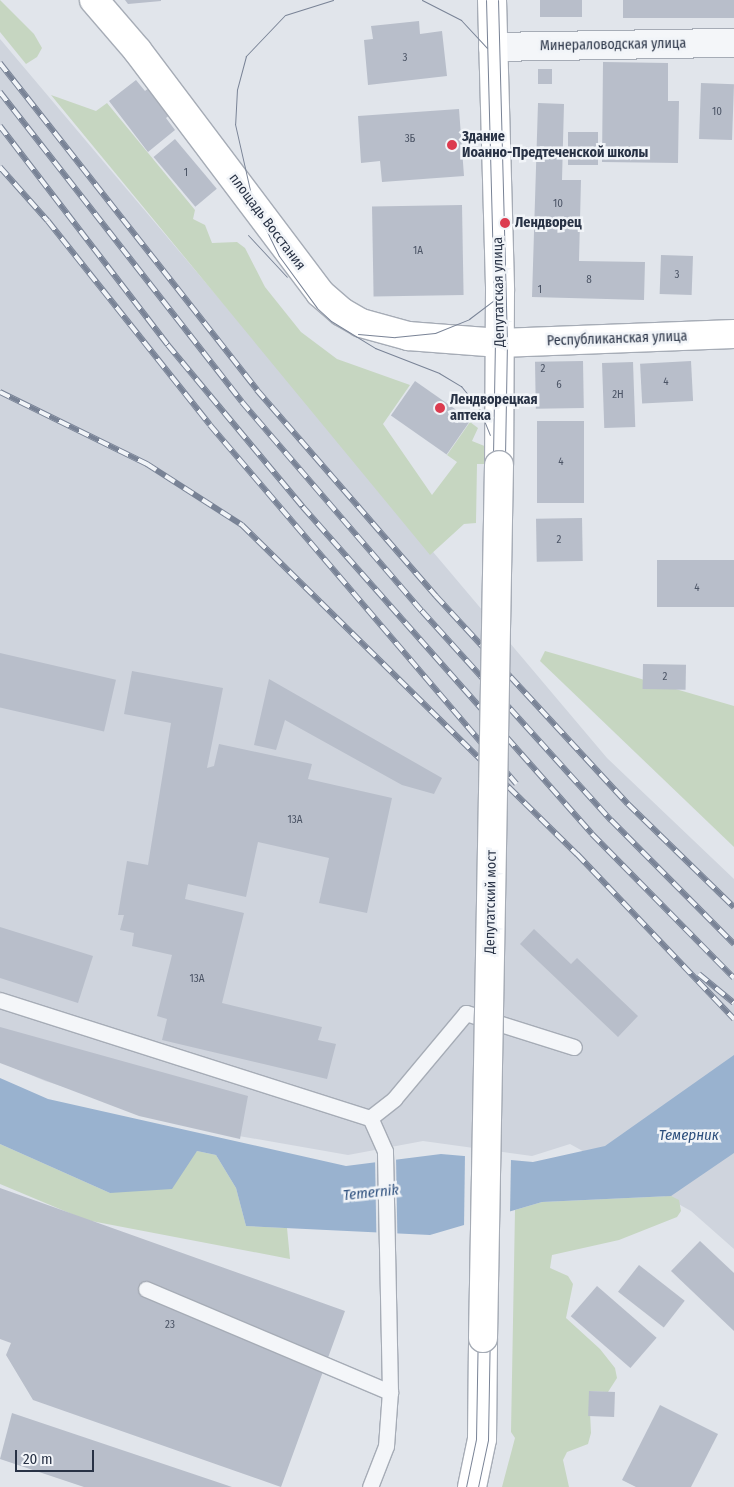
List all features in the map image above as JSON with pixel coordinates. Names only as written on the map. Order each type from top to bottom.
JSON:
[{"type":"street","name":"площадь Восстания","points":[[94,0],[137,50],[320,293],[342,312],[369,326],[408,336],[500,343]]},
{"type":"street","name":"Депутатская улица","points":[[492,0],[500,343],[499,465]]},
{"type":"street","name":"Минераловодская улица","points":[[493,47],[734,43]]},
{"type":"street","name":"Республиканская улица","points":[[500,343],[734,334]]},
{"type":"street","name":"Депутатский мост","points":[[472,1487],[482,1439],[499,465]]},
{"type":"lane","points":[[0,1000],[370,1118],[385,1150],[390,1392],[386,1446],[370,1487]]},
{"type":"lane","points":[[370,1118],[394,1099],[466,1012],[574,1047]]},
{"type":"lane","points":[[146,1289],[390,1392]]},
{"type":"shaded area","points":[[0,39],[607,758],[734,879],[734,1249],[691,1211],[570,1144],[532,1156],[423,1141],[348,1155],[199,1129],[45,1081],[0,1062]]},
{"type":"green space","points":[[0,0],[34,34],[42,48],[37,57],[26,64],[0,32]]},
{"type":"green space","points":[[51,95],[96,111],[107,103],[195,210],[193,219],[205,225],[212,243],[237,242],[245,248],[265,287],[301,332],[337,359],[410,385],[383,424],[432,495],[457,462],[447,455],[470,422],[478,428],[472,441],[487,447],[488,459],[484,464],[477,464],[476,523],[464,524],[430,555]]},
{"type":"green space","points":[[545,651],[734,706],[734,847],[540,661]]},
{"type":"green space","points":[[0,1144],[110,1193],[197,1151],[216,1155],[236,1188],[246,1226],[287,1228],[290,1259],[86,1220],[0,1184]]},
{"type":"green space","points":[[671,1196],[679,1200],[681,1211],[677,1217],[619,1240],[552,1255],[550,1268],[568,1276],[573,1284],[566,1318],[600,1349],[615,1368],[617,1378],[608,1392],[589,1391],[591,1433],[588,1444],[567,1452],[563,1460],[569,1487],[502,1487],[515,1438],[511,1432],[515,1210],[542,1202]]},
{"type":"water","name":"Темерник","points":[[734,1055],[734,1153],[671,1196],[542,1202],[430,1235],[246,1226],[236,1188],[216,1155],[197,1151],[172,1189],[110,1193],[0,1144],[0,1078],[48,1099],[346,1166],[441,1154],[533,1162],[605,1146]]},
{"type":"pier","points":[[465,1154],[511,1158],[510,1214],[464,1228]]},
{"type":"pier","points":[[375,1157],[396,1157],[397,1236],[376,1236]]},
{"type":"building","points":[[125,0],[161,0],[161,1],[128,4]]},
{"type":"building","points":[[540,0],[582,0],[582,17],[540,17]]},
{"type":"building","points":[[623,0],[734,0],[734,18],[623,18]]},
{"type":"building","points":[[419,21],[420,34],[442,31],[447,76],[368,85],[364,40],[373,39],[371,26]]},
{"type":"building","points":[[603,62],[668,63],[668,101],[679,101],[678,163],[602,162]]},
{"type":"building","points":[[538,69],[552,69],[552,84],[538,84]]},
{"type":"building","points":[[136,80],[145,91],[150,87],[171,114],[166,118],[175,130],[148,152],[109,101]]},
{"type":"building","points":[[701,83],[734,84],[732,140],[699,139]]},
{"type":"building","points":[[538,103],[564,104],[562,180],[581,180],[579,261],[645,262],[644,300],[532,297]]},
{"type":"building","points":[[459,109],[464,176],[382,182],[380,161],[361,163],[358,116]]},
{"type":"building","points":[[568,132],[598,132],[598,165],[568,165]]},
{"type":"building","points":[[175,139],[217,189],[195,207],[154,157]]},
{"type":"building","points":[[462,205],[464,295],[374,297],[372,207]]},
{"type":"building","points":[[661,255],[693,256],[692,295],[660,294]]},
{"type":"building","points":[[583,361],[584,408],[536,409],[535,362]]},
{"type":"building","points":[[691,361],[693,401],[642,404],[640,364]]},
{"type":"building","points":[[633,362],[635,427],[604,428],[602,363]]},
{"type":"building","points":[[415,381],[471,420],[447,454],[391,415]]},
{"type":"building","points":[[537,421],[584,421],[584,503],[537,503]]},
{"type":"building","points":[[582,518],[583,561],[537,562],[536,519]]},
{"type":"building","points":[[657,560],[734,560],[734,607],[657,607]]},
{"type":"building","points":[[0,653],[116,680],[104,731],[0,707]]},
{"type":"building","points":[[643,664],[686,665],[686,690],[643,689]]},
{"type":"building","points":[[132,671],[223,688],[207,768],[214,766],[219,744],[312,764],[308,779],[392,798],[367,913],[319,903],[329,858],[258,842],[246,897],[188,884],[185,899],[244,913],[222,1003],[322,1027],[318,1040],[336,1044],[327,1079],[162,1040],[167,1019],[157,1016],[172,955],[132,946],[134,933],[120,930],[124,915],[118,915],[127,861],[148,865],[171,723],[124,714]]},
{"type":"building","points":[[269,679],[442,778],[434,794],[402,785],[285,720],[276,750],[254,745]]},
{"type":"building","points":[[0,927],[93,956],[78,1003],[0,978]]},
{"type":"building","points":[[534,929],[571,964],[577,958],[638,1016],[618,1037],[520,944]]},
{"type":"building","points":[[0,1027],[248,1096],[240,1139],[139,1116],[0,1063]]},
{"type":"building","points":[[0,1188],[345,1311],[281,1487],[33,1400],[6,1355],[11,1343],[0,1339]]},
{"type":"building","points":[[700,1241],[734,1273],[734,1331],[671,1271]]},
{"type":"building","points":[[639,1265],[685,1301],[664,1328],[618,1292]]},
{"type":"building","points":[[597,1286],[657,1338],[630,1368],[571,1316]]},
{"type":"building","points":[[589,1391],[615,1392],[614,1417],[588,1416]]},
{"type":"building","points":[[660,1405],[718,1434],[691,1487],[636,1487],[622,1480]]},
{"type":"building","points":[[12,1413],[232,1487],[84,1487],[0,1459]]},
{"type":"tram line","points":[[333,0],[285,15],[246,56],[237,89],[235,124],[253,203],[279,256],[317,308],[331,321],[375,348],[439,373],[461,386],[479,408],[490,435]]},
{"type":"tram line","points":[[422,0],[461,20],[487,48]]},
{"type":"tram line","points":[[466,1487],[476,1439],[495,343],[486,0]]},
{"type":"tram line","points":[[478,1487],[488,1440],[507,343],[498,0]]},
{"type":"tram line","points":[[248,235],[287,277]]},
{"type":"tram line","points":[[358,334],[395,337],[435,333],[469,319],[497,298]]},
{"type":"railway","points":[[0,63],[257,390],[436,596],[628,804],[734,907]]},
{"type":"railway","points":[[0,92],[242,402],[422,611],[611,820],[734,944]]},
{"type":"railway","points":[[0,126],[168,345],[303,507],[592,834],[734,978]]},
{"type":"railway","points":[[0,167],[48,221],[210,425],[517,784]]},
{"type":"railway","points":[[0,392],[147,464],[242,525],[577,854],[734,1019]]},
{"type":"railway","points":[[699,974],[734,1003]]},
{"type":"place","name":"Здание Иоанно-Предтеченской школы","points":[[452,145]]},
{"type":"place","name":"Лендворец","points":[[505,223]]},
{"type":"place","name":"Лендворецкая аптека","points":[[440,408]]},
{"type":"water label","name":"Temernik","points":[[371,1193]]}]
